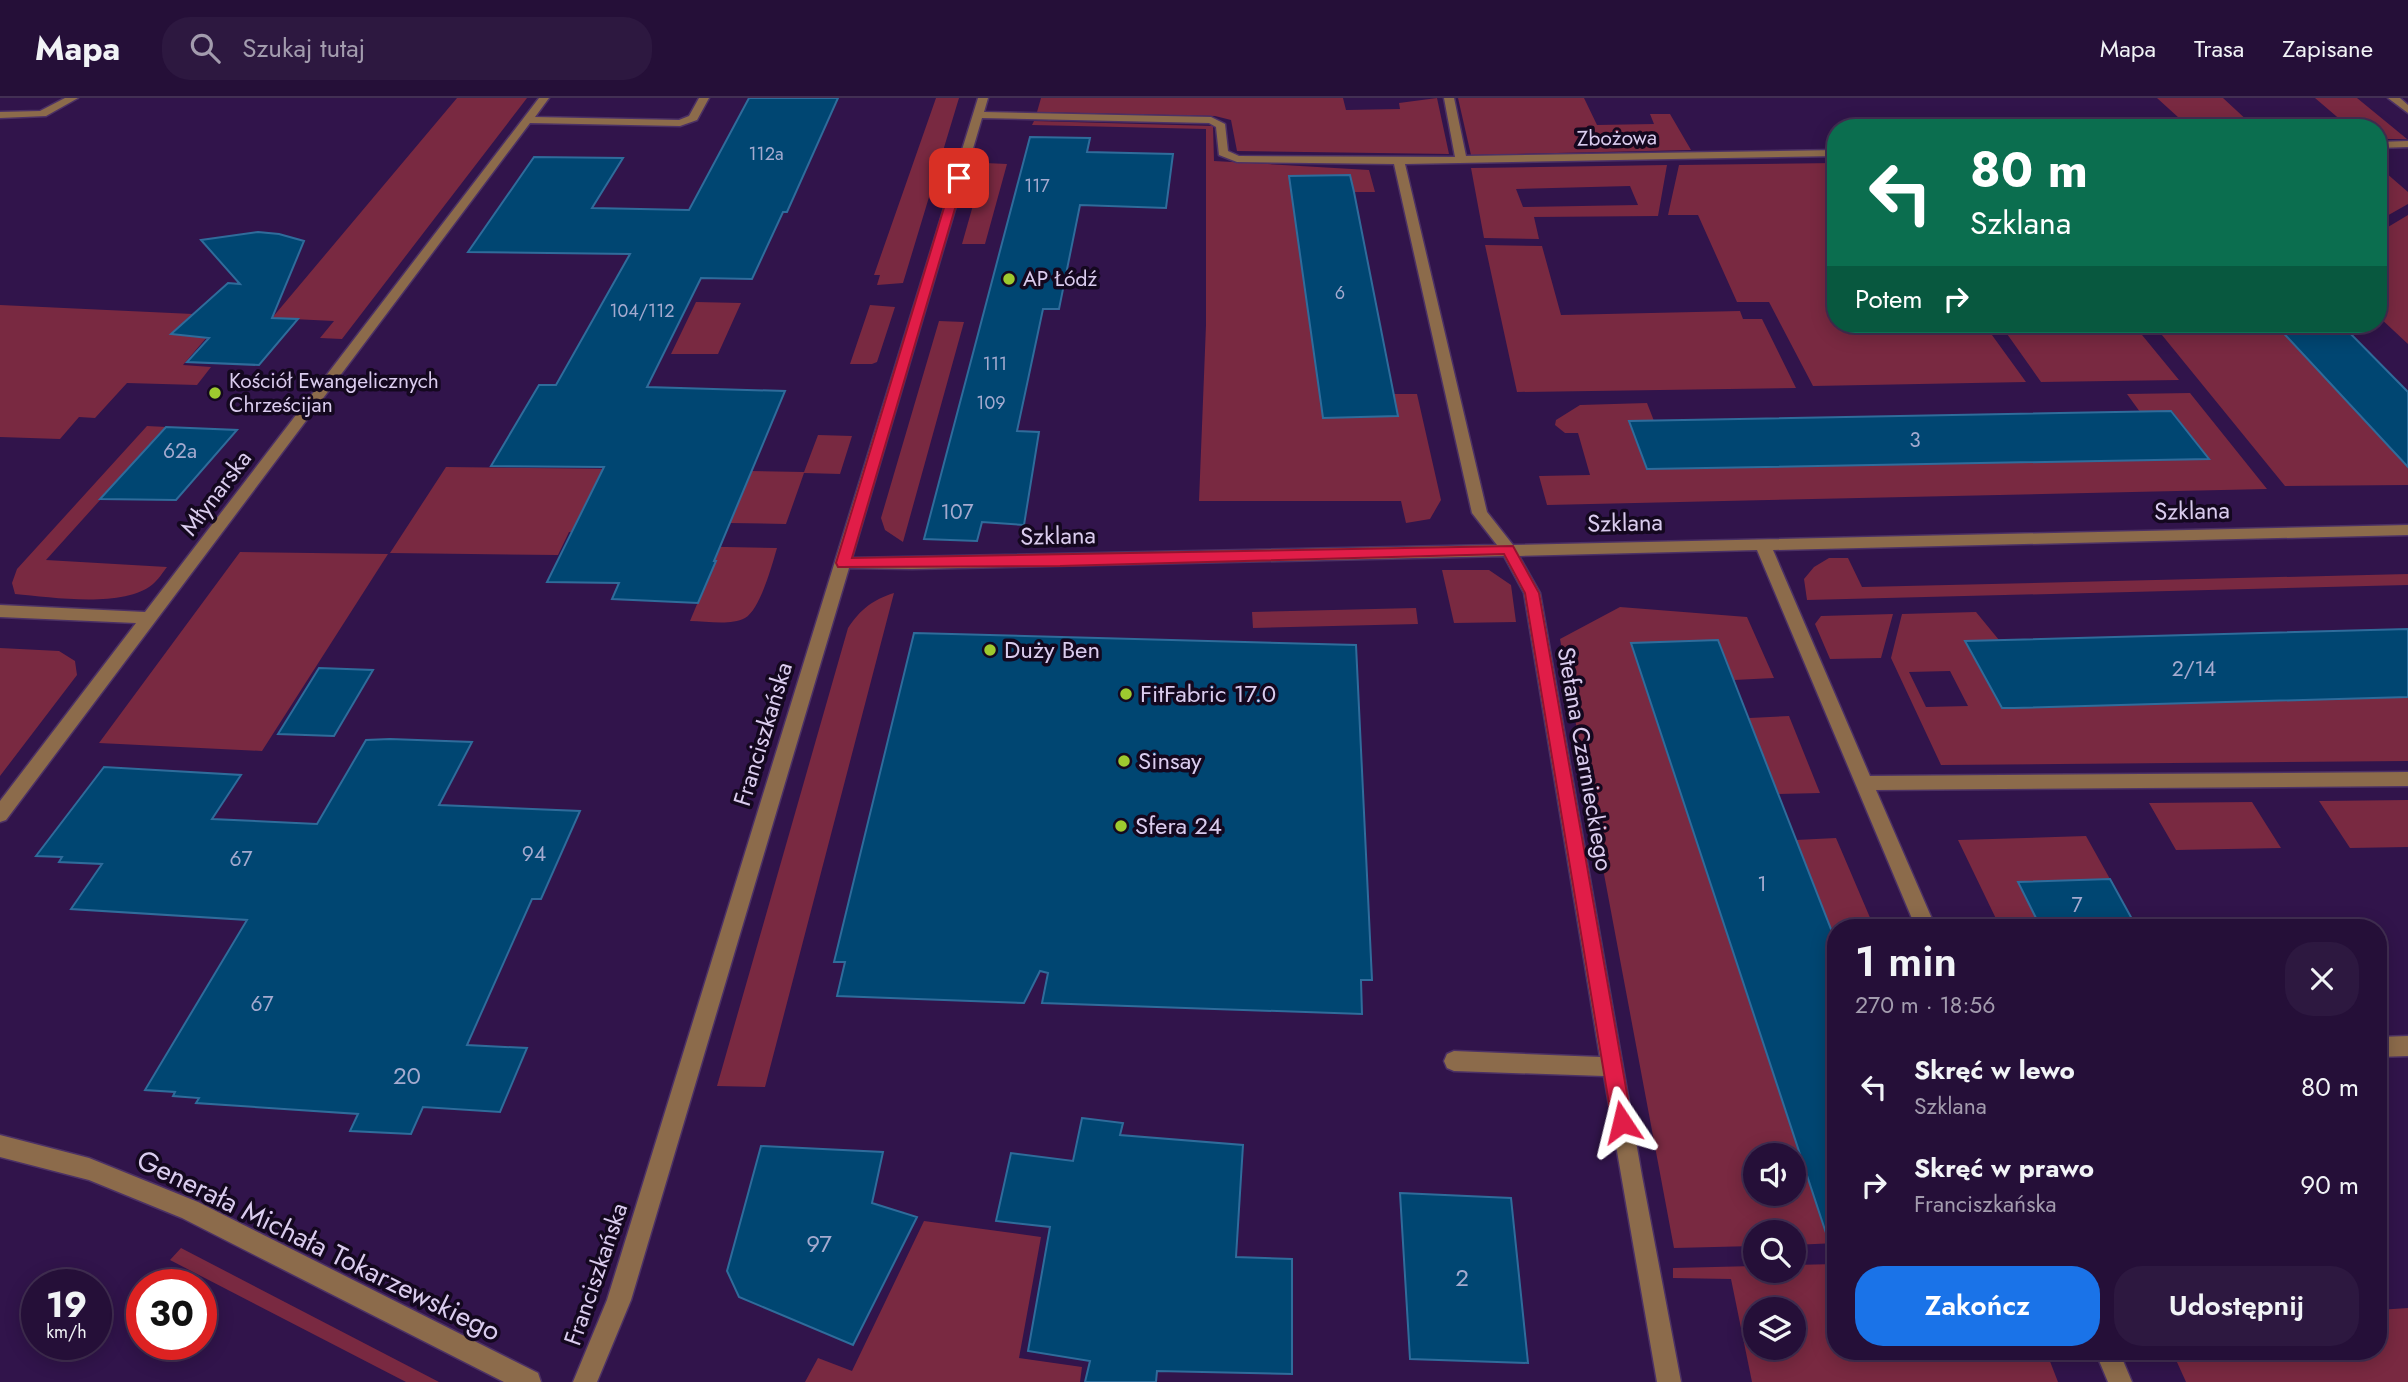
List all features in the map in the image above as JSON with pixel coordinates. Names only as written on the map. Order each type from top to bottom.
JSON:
[{"type":"street","points":[[0,115],[42,114],[73,98]]},
{"type":"street","name":"Młynarska","points":[[0,815],[544,98]]},
{"type":"street","points":[[527,120],[680,123],[693,118],[704,98]]},
{"type":"street","name":"Franciszkańska","points":[[585,1382],[619,1300],[983,98]]},
{"type":"street","points":[[1448,98],[1461,160]]},
{"type":"street","points":[[2393,98],[2408,110]]},
{"type":"street","name":"Zbożowa","points":[[978,115],[1211,120],[1221,126],[1223,153],[1237,159],[1399,161],[1827,153]]},
{"type":"street","points":[[2387,145],[2408,144]]},
{"type":"street","name":"Stefana Czarnieckiego","points":[[1399,161],[1480,513],[1508,549],[1532,593],[1669,1382]]},
{"type":"street","name":"Szklana","points":[[844,563],[1020,562],[2408,530]]},
{"type":"street","points":[[1763,545],[1922,919]]},
{"type":"street","points":[[0,611],[150,618]]},
{"type":"street","points":[[1863,783],[2408,779]]},
{"type":"street","points":[[2387,1047],[2408,1046]]},
{"type":"street","points":[[1454,1061],[1613,1067]]},
{"type":"street","name":"Generała Michała Tokarzewskiego","points":[[0,1146],[89,1169],[190,1210],[529,1382]]},
{"type":"street","points":[[2111,1360],[2120,1382]]},
{"type":"shaded area","points":[[457,98],[527,98],[342,339],[320,338],[334,321],[272,318]]},
{"type":"shaded area","points":[[936,98],[959,98],[903,283],[877,285],[880,275],[874,275]]},
{"type":"shaded area","points":[[1041,98],[1343,98],[1346,110],[1400,109],[1399,103],[1437,98],[1449,154],[1237,151],[1231,120],[1215,116],[1037,112]]},
{"type":"shaded area","points":[[1458,98],[1584,98],[1597,125],[1654,124],[1650,114],[1670,114],[1691,150],[1471,155]]},
{"type":"shaded area","points":[[2157,98],[2223,98],[2246,119],[2180,119]]},
{"type":"shaded area","points":[[2315,98],[2357,98],[2383,119],[2340,119]]},
{"type":"shaded area","points":[[1034,121],[1213,126],[1214,161],[1369,170],[1375,192],[1354,192],[1350,175],[1289,176],[1323,417],[1393,394],[1417,394],[1441,500],[1430,519],[1406,523],[1401,501],[1199,501],[1206,325],[1206,129],[1032,125]]},
{"type":"shaded area","points":[[2387,123],[2407,139],[2387,139]]},
{"type":"shaded area","points":[[985,163],[1007,164],[985,244],[962,244]]},
{"type":"shaded area","points":[[1827,163],[1827,333],[1991,333],[2026,382],[1813,386],[1769,302],[1737,302],[1698,215],[1668,215],[1679,165]]},
{"type":"shaded area","points":[[1667,165],[1658,216],[1534,217],[1539,239],[1484,238],[1471,168]],"holes":[[[1630,186],[1638,205],[1523,207],[1516,189]]]},
{"type":"shaded area","points":[[2387,174],[2408,192],[2408,204],[2387,216]]},
{"type":"shaded area","points":[[2408,215],[2408,344],[2387,324],[2387,228]]},
{"type":"shaded area","points":[[1485,245],[1542,246],[1561,315],[1740,311],[1743,319],[1762,319],[1796,388],[1517,392]]},
{"type":"shaded area","points":[[696,302],[741,303],[718,354],[671,354]]},
{"type":"shaded area","points":[[0,305],[193,314],[171,334],[207,337],[183,365],[211,367],[197,385],[127,383],[95,418],[79,417],[60,439],[0,437]]},
{"type":"shaded area","points":[[870,305],[895,307],[877,362],[850,364]]},
{"type":"shaded area","points":[[939,321],[964,322],[903,542],[885,530],[881,518]]},
{"type":"shaded area","points":[[2006,333],[2140,333],[2179,380],[2041,382]]},
{"type":"shaded area","points":[[2160,333],[2283,333],[2408,465],[2408,485],[2285,486]]},
{"type":"shaded area","points":[[2190,393],[2267,489],[1547,505],[1539,476],[1590,475],[1578,433],[1565,433],[1555,425],[1556,420],[1580,405],[1647,403],[1654,421],[1629,422],[1647,469],[2208,459],[2172,411],[2140,412],[2127,394]]},
{"type":"shaded area","points":[[147,426],[166,427],[46,560],[167,567],[159,578],[140,592],[106,599],[67,599],[15,594],[12,583],[17,569]]},
{"type":"shaded area","points":[[818,435],[852,436],[840,474],[804,473],[786,524],[730,523],[751,471],[804,472]]},
{"type":"shaded area","points":[[446,467],[618,469],[588,532],[569,532],[558,555],[390,553]]},
{"type":"shaded area","points":[[624,545],[777,548],[756,606],[745,618],[718,622],[690,621],[715,561],[618,559]]},
{"type":"shaded area","points":[[240,552],[388,554],[262,751],[99,743]]},
{"type":"shaded area","points":[[1829,558],[1848,558],[1862,587],[2408,574],[2408,585],[1807,600],[1804,579],[1814,567]]},
{"type":"shaded area","points":[[1442,570],[1489,570],[1511,585],[1516,622],[1454,623]]},
{"type":"shaded area","points":[[894,593],[765,1087],[717,1086],[848,628],[868,606]]},
{"type":"shaded area","points":[[1620,607],[1747,617],[1774,678],[1734,680],[1718,640],[1631,643],[1827,1170],[1827,1243],[1806,1244],[1806,1220],[1743,1220],[1743,1246],[1674,1248],[1560,639]]},
{"type":"shaded area","points":[[1416,608],[1418,624],[1253,628],[1252,612]]},
{"type":"shaded area","points":[[1976,612],[1999,640],[1966,641],[2002,708],[2408,697],[2408,761],[1941,765],[1891,658],[1902,614]],"holes":[[[1950,671],[1968,706],[1926,707],[1909,672]]]},
{"type":"shaded area","points":[[1893,614],[1881,658],[1830,659],[1815,624],[1821,616]]},
{"type":"shaded area","points":[[0,648],[59,651],[75,661],[77,675],[0,776]]},
{"type":"shaded area","points":[[1789,716],[1820,793],[1778,794],[1749,718]]},
{"type":"shaded area","points":[[2408,800],[2408,847],[2350,848],[2319,801]]},
{"type":"shaded area","points":[[2252,802],[2281,848],[2176,850],[2149,803]]},
{"type":"shaded area","points":[[2086,836],[2110,879],[2019,882],[2037,919],[1996,919],[1958,840]]},
{"type":"shaded area","points":[[1836,838],[1871,919],[1827,920],[1796,840]]},
{"type":"shaded area","points":[[924,1221],[1041,1237],[1019,1358],[1082,1367],[1080,1382],[805,1382],[818,1358],[852,1371]]},
{"type":"shaded area","points":[[181,1248],[439,1382],[406,1382],[217,1284],[217,1269],[187,1269],[170,1260]]},
{"type":"shaded area","points":[[1827,1264],[1827,1360],[2049,1360],[2058,1382],[1752,1382],[1748,1360],[1806,1360],[1806,1297],[1743,1297],[1743,1338],[1731,1279],[1673,1278],[1673,1268],[1743,1266],[1743,1283],[1806,1283],[1806,1265]]},
{"type":"shaded area","points":[[2408,1308],[2408,1382],[2186,1382],[2176,1360],[2387,1360],[2387,1309]]},
{"type":"building","points":[[749,98],[838,98],[787,212],[783,212],[752,279],[701,278],[647,387],[785,391],[716,561],[698,603],[612,599],[619,583],[547,582],[604,467],[491,466],[539,385],[556,385],[630,254],[468,252],[534,157],[623,158],[592,208],[689,210]]},
{"type":"building","points":[[1030,137],[1090,138],[1087,152],[1173,154],[1166,208],[1080,205],[1059,309],[1043,309],[1017,431],[1039,432],[1024,525],[982,522],[977,541],[924,539]]},
{"type":"building","points":[[1350,175],[1398,416],[1323,418],[1289,176]]},
{"type":"building","points":[[258,232],[304,241],[272,318],[298,319],[259,365],[187,362],[209,338],[171,334],[228,283],[240,284],[201,240]]},
{"type":"building","points":[[2283,333],[2350,333],[2408,392],[2408,467]]},
{"type":"building","points":[[2171,411],[2209,459],[1647,469],[1629,421]]},
{"type":"building","points":[[166,427],[237,430],[176,500],[100,499]]},
{"type":"building","points":[[2408,629],[2408,697],[2014,708],[2002,708],[1965,641]]},
{"type":"building","name":"Sfera 24","points":[[914,633],[1356,645],[1372,980],[1361,980],[1362,1014],[1042,1003],[1048,973],[1040,971],[1024,1003],[837,996],[845,962],[834,962]]},
{"type":"building","points":[[1718,640],[1827,919],[1827,1236],[1806,1172],[1806,1143],[1796,1143],[1631,643]]},
{"type":"building","points":[[319,668],[373,670],[334,736],[278,734]]},
{"type":"building","points":[[366,740],[472,742],[439,805],[580,811],[541,899],[532,899],[467,1045],[527,1048],[500,1112],[423,1107],[411,1134],[350,1131],[358,1114],[196,1103],[199,1098],[173,1096],[175,1092],[145,1090],[247,920],[71,909],[102,864],[59,862],[62,857],[36,856],[104,767],[241,775],[212,819],[317,824]]},
{"type":"building","points":[[2110,879],[2132,919],[2036,919],[2018,882]]},
{"type":"building","points":[[1082,1118],[1123,1123],[1120,1135],[1243,1145],[1236,1257],[1292,1259],[1292,1374],[1157,1371],[1156,1382],[1085,1382],[1090,1361],[1028,1351],[1050,1227],[996,1221],[1011,1153],[1073,1161]]},
{"type":"building","points":[[761,1146],[883,1152],[872,1203],[917,1217],[853,1345],[739,1297],[727,1271]]},
{"type":"building","points":[[1400,1193],[1511,1198],[1528,1363],[1410,1359]]},
{"type":"place","name":"AP Łódź","points":[[1009,279]]},
{"type":"place","name":"Kościół Ewangelicznych Chrześcijan","points":[[215,393]]},
{"type":"place","name":"Duży Ben","points":[[990,650]]},
{"type":"place","name":"FitFabric 17.0","points":[[1126,694]]},
{"type":"place","name":"Sinsay","points":[[1124,761]]},
{"type":"place","name":"Sfera 24","points":[[1121,826]]},
{"type":"route","points":[[959,178],[844,563],[1060,561],[1508,549],[1532,593],[1622,1122]]}]
